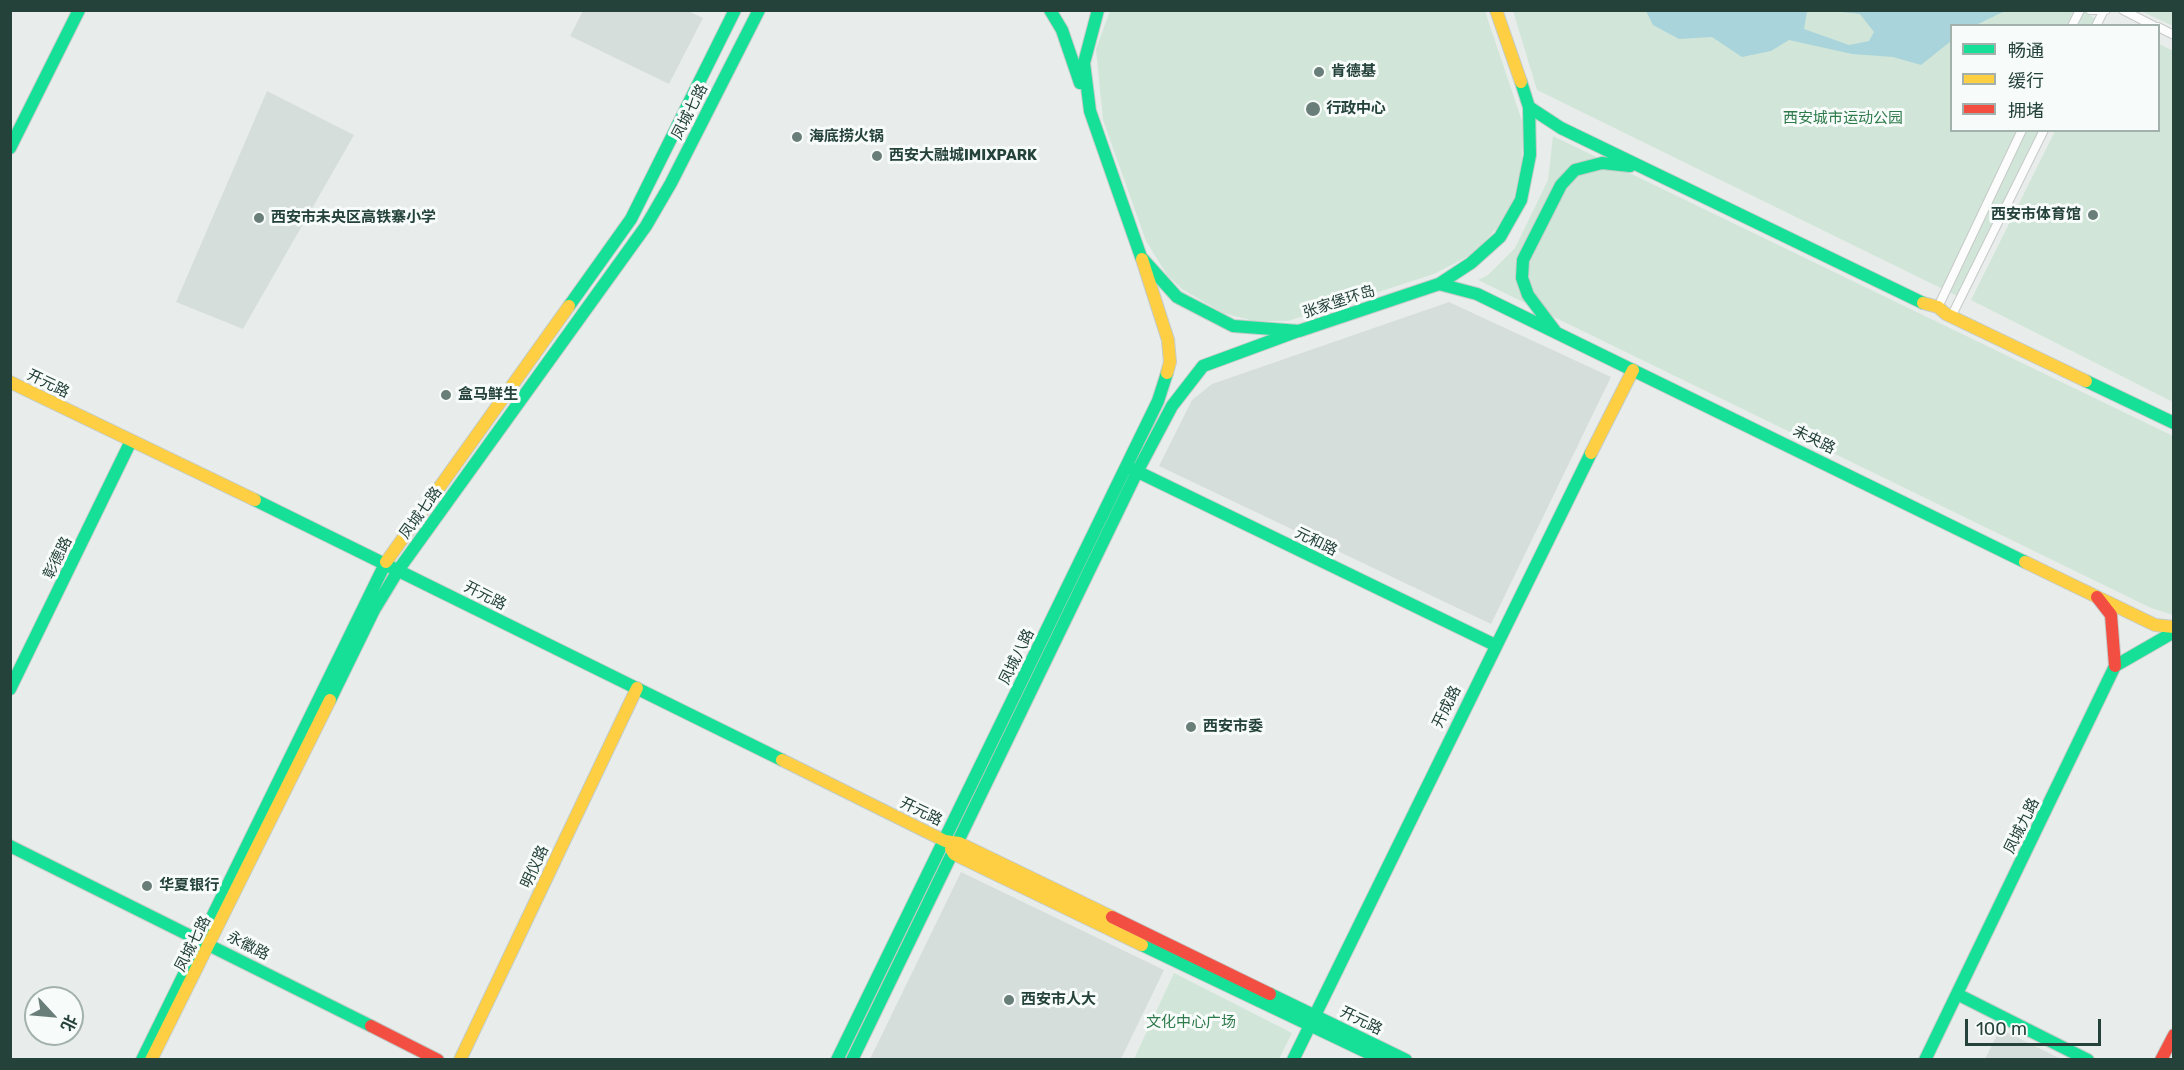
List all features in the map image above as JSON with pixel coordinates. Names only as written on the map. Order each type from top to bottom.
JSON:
[{"type":"street","points":[[10,148],[79,10]]},
{"type":"street","name":"凤城七路","points":[[151,1059],[386,563],[631,219],[735,10]]},
{"type":"street","name":"凤城七路","points":[[142,1059],[206,942],[374,610],[399,569],[646,226],[671,183],[759,10]]},
{"type":"street","points":[[1050,10],[1062,30],[1090,111]]},
{"type":"street","name":"张家堡环岛","points":[[1098,10],[1091,29],[1084,63],[1090,111],[1141,258],[1177,297],[1233,326],[1299,331],[1438,284],[1471,263],[1500,237],[1521,200],[1530,155],[1529,107],[1496,10]]},
{"type":"street","points":[[2073,24],[2080,10]]},
{"type":"street","points":[[2090,10],[2104,11]]},
{"type":"street","points":[[2123,10],[2152,24]]},
{"type":"street","points":[[2160,28],[2174,34]]},
{"type":"street","points":[[1529,107],[1560,128],[1929,306],[1938,307],[1951,317],[2174,423]]},
{"type":"street","points":[[1938,307],[2021,132]]},
{"type":"street","points":[[1951,317],[2043,132]]},
{"type":"street","points":[[1557,333],[1528,295],[1522,278],[1524,260],[1561,185],[1575,170],[1602,163],[1644,168]]},
{"type":"street","name":"凤城八路","points":[[852,1059],[956,848],[1132,469],[1158,401],[1170,363],[1168,340],[1141,258]]},
{"type":"street","name":"未央路","points":[[1438,284],[1477,294],[2155,625],[2174,627]]},
{"type":"street","name":"凤城八路","points":[[837,1059],[1132,469],[1172,406],[1203,366],[1299,331]]},
{"type":"street","name":"开成路","points":[[1293,1059],[1494,645],[1633,370]]},
{"type":"street","name":"开元路","points":[[10,382],[399,569],[945,840],[956,848],[1312,1020],[1383,1059]]},
{"type":"street","name":"彰德路","points":[[10,689],[132,441]]},
{"type":"street","name":"元和路","points":[[1132,469],[1494,645]]},
{"type":"street","points":[[2097,596],[2111,615],[2115,666],[2174,632]]},
{"type":"street","name":"凤城九路","points":[[1925,1059],[2115,666]]},
{"type":"street","name":"明仪路","points":[[460,1059],[637,688]]},
{"type":"street","name":"永徽路","points":[[10,846],[438,1059]]},
{"type":"street","points":[[1957,994],[2088,1059]]},
{"type":"street","name":"开元路","points":[[1312,1020],[1406,1059]]},
{"type":"street","points":[[2161,1059],[2174,1035]]},
{"type":"shaded area","points":[[583,11],[688,11],[703,18],[669,84],[570,36]]},
{"type":"shaded area","name":"西安市未央区高铁寨小学","points":[[267,91],[354,135],[243,329],[176,302]]},
{"type":"shaded area","points":[[1449,302],[1611,377],[1491,624],[1159,466],[1192,400],[1212,384]]},
{"type":"shaded area","points":[[961,872],[1164,970],[1121,1059],[870,1059]]},
{"type":"shaded area","points":[[2000,1029],[2061,1059],[1985,1059]]},
{"type":"green space","name":"西安城市运动公园","points":[[2083,10],[2101,23],[1950,24],[1950,132],[2048,132],[1965,300],[1537,90],[1513,11]]},
{"type":"green space","points":[[1110,11],[1485,11],[1523,124],[1522,167],[1513,201],[1497,228],[1485,241],[1467,257],[1434,274],[1288,321],[1254,321],[1223,313],[1182,289],[1167,275],[1146,241],[1103,120],[1096,49]]},
{"type":"green space","points":[[2141,11],[2173,11],[2173,26]]},
{"type":"green space","name":"西安市体育馆","points":[[2160,44],[2174,51],[2174,400],[2171,401],[1971,300],[2055,132],[2160,132]]},
{"type":"green space","points":[[1553,136],[2173,436],[2173,615],[2151,608],[1478,280],[1488,275],[1515,248],[1548,180]]},
{"type":"green space","name":"文化中心广场","points":[[1174,973],[1292,1033],[1279,1059],[1134,1059]]},
{"type":"water","points":[[1646,11],[1833,11],[2005,11],[1978,24],[1950,24],[1950,42],[1921,65],[1893,57],[1852,54],[1789,40],[1771,51],[1742,57],[1712,37],[1679,39],[1653,25]],"holes":[[[1833,11],[1860,14],[1874,32],[1869,41],[1849,45],[1804,29],[1807,12]]]},
{"type":"traffic: fast","points":[[10,148],[79,10]]},
{"type":"traffic: fast","points":[[569,306],[631,219],[735,10]]},
{"type":"traffic: fast","points":[[330,700],[374,610],[399,569],[646,226],[671,183],[759,10]]},
{"type":"traffic: fast","points":[[1050,10],[1062,30],[1080,83]]},
{"type":"traffic: fast","points":[[1098,10],[1084,63],[1090,111],[1141,257],[1177,297],[1233,326],[1299,331],[1439,284],[1471,263],[1500,237],[1521,200],[1530,155],[1529,107],[1521,82]]},
{"type":"traffic: fast","points":[[1529,107],[1561,128],[1923,303]]},
{"type":"traffic: fast","points":[[1555,331],[1528,295],[1522,278],[1523,260],[1561,185],[1575,170],[1602,163],[1630,166]]},
{"type":"traffic: fast","points":[[1439,284],[1477,294],[2025,562]]},
{"type":"traffic: fast","points":[[852,1060],[1137,472],[1172,406],[1203,366],[1298,331]]},
{"type":"traffic: fast","points":[[837,1060],[1158,401],[1167,373]]},
{"type":"traffic: fast","points":[[2086,381],[2174,423]]},
{"type":"traffic: fast","points":[[10,689],[131,441]]},
{"type":"traffic: fast","points":[[1293,1060],[1591,453]]},
{"type":"traffic: fast","points":[[1132,469],[1495,645]]},
{"type":"traffic: fast","points":[[255,500],[782,760]]},
{"type":"traffic: fast","points":[[142,1060],[386,562]]},
{"type":"traffic: fast","points":[[1925,1060],[2115,666],[2174,632]]},
{"type":"traffic: fast","points":[[10,846],[371,1026]]},
{"type":"traffic: fast","points":[[1142,945],[1383,1060]]},
{"type":"traffic: fast","points":[[1270,994],[1406,1060]]},
{"type":"traffic: fast","points":[[1957,994],[2088,1060]]},
{"type":"traffic: slow","points":[[1496,10],[1521,82]]},
{"type":"traffic: slow","points":[[1142,259],[1168,340],[1170,362],[1167,373]]},
{"type":"traffic: slow","points":[[1923,303],[1938,307],[1946,314],[2086,381]]},
{"type":"traffic: slow","points":[[386,562],[569,306]]},
{"type":"traffic: slow","points":[[1591,453],[1633,370]]},
{"type":"traffic: slow","points":[[10,382],[255,500]]},
{"type":"traffic: slow","points":[[2025,562],[2155,625],[2174,627]]},
{"type":"traffic: slow","points":[[460,1060],[637,688]]},
{"type":"traffic: slow","points":[[151,1060],[330,700]]},
{"type":"traffic: slow","points":[[782,760],[945,841],[959,843],[1112,917]]},
{"type":"traffic: slow","points":[[951,849],[954,854],[1142,945]]},
{"type":"traffic: jam","points":[[2097,597],[2111,615],[2115,666]]},
{"type":"traffic: jam","points":[[1112,917],[1270,994]]},
{"type":"traffic: jam","points":[[371,1026],[438,1060]]},
{"type":"traffic: jam","points":[[2161,1060],[2174,1035]]},
{"type":"place","name":"肯德基","points":[[1319,72]]},
{"type":"place","name":"行政中心","points":[[1313,109]]},
{"type":"place","name":"海底捞火锅","points":[[797,137]]},
{"type":"place","name":"西安大融城IMIXPARK","points":[[877,156]]},
{"type":"place","name":"西安市体育馆","points":[[2093,215]]},
{"type":"place","name":"西安市未央区高铁寨小学","points":[[259,218]]},
{"type":"place","name":"盒马鲜生","points":[[446,395]]},
{"type":"place","name":"西安市委","points":[[1191,727]]},
{"type":"place","name":"华夏银行","points":[[147,886]]},
{"type":"place","name":"西安市人大","points":[[1009,1000]]}]
